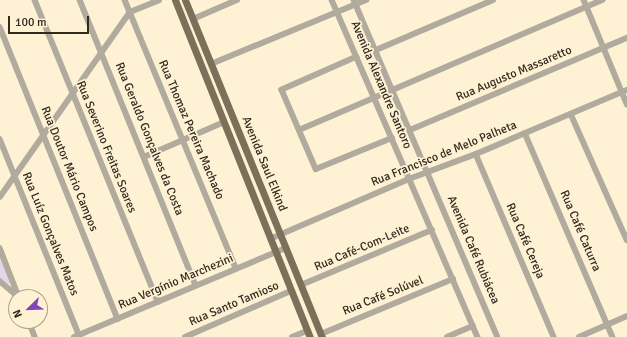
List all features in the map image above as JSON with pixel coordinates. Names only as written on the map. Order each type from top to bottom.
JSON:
[{"type":"main road","name":"Avenida Saul Elkind","points":[[175,0],[308,334]]},
{"type":"main road","name":"Avenida Saul Elkind","points":[[185,0],[321,335]]},
{"type":"main road","points":[[208,83],[218,80]]},
{"type":"street","name":"Rua Severino Freitas Soares","points":[[35,0],[158,302]]},
{"type":"street","name":"Rua Geraldo Gonçalves da Costa","points":[[80,0],[196,285]]},
{"type":"street","name":"Rua Thomaz Pereira Machado","points":[[125,0],[236,268]]},
{"type":"street","points":[[0,197],[101,51],[130,12],[159,0]]},
{"type":"street","points":[[193,19],[237,0]]},
{"type":"street","name":"Avenida Alexandre Santoro","points":[[332,0],[409,179]]},
{"type":"street","points":[[211,64],[337,12],[355,2],[366,0]]},
{"type":"street","points":[[376,50],[491,0]]},
{"type":"street","points":[[584,0],[603,47],[624,91],[627,104]]},
{"type":"street","points":[[299,130],[602,0]]},
{"type":"street","name":"Avenida Alexandre Santoro","points":[[355,2],[428,172]]},
{"type":"street","name":"Rua Doutor Mário Campos","points":[[0,27],[118,319]]},
{"type":"street","name":"Rua Augusto Massaretto","points":[[410,130],[627,38]]},
{"type":"street","points":[[357,57],[282,90],[299,130],[316,169],[392,138]]},
{"type":"street","name":"Rua Francisco de Melo Palheta","points":[[270,239],[409,179],[476,154],[624,91]]},
{"type":"street","points":[[571,114],[627,240]]},
{"type":"street","points":[[144,156],[224,122]]},
{"type":"street","name":"Rua Café Caturra","points":[[525,133],[613,337]]},
{"type":"street","name":"Rua Luíz Gonçalves Matos","points":[[0,139],[78,336]]},
{"type":"street","name":"Rua Café Cereja","points":[[476,154],[554,337]]},
{"type":"street","name":"Avenida Café Rubiácea","points":[[428,172],[498,337]]},
{"type":"street","points":[[409,179],[478,337]]},
{"type":"street","name":"Rua Café-Com-Leite","points":[[301,285],[432,230]]},
{"type":"street","points":[[0,248],[16,289]]},
{"type":"street","name":"Rua Vergínio Marchezini","points":[[78,336],[286,248]]},
{"type":"street","name":"Rua Café Solúvel","points":[[321,335],[453,279]]},
{"type":"street","points":[[0,281],[10,289]]},
{"type":"street","name":"Rua Santo Tamioso","points":[[185,337],[291,291]]},
{"type":"street","points":[[579,337],[627,316]]},
{"type":"street","points":[[448,337],[473,326]]},
{"type":"street","points":[[292,337],[308,334]]},
{"type":"shaded area","points":[[0,253],[11,282],[8,284],[0,278]]}]
